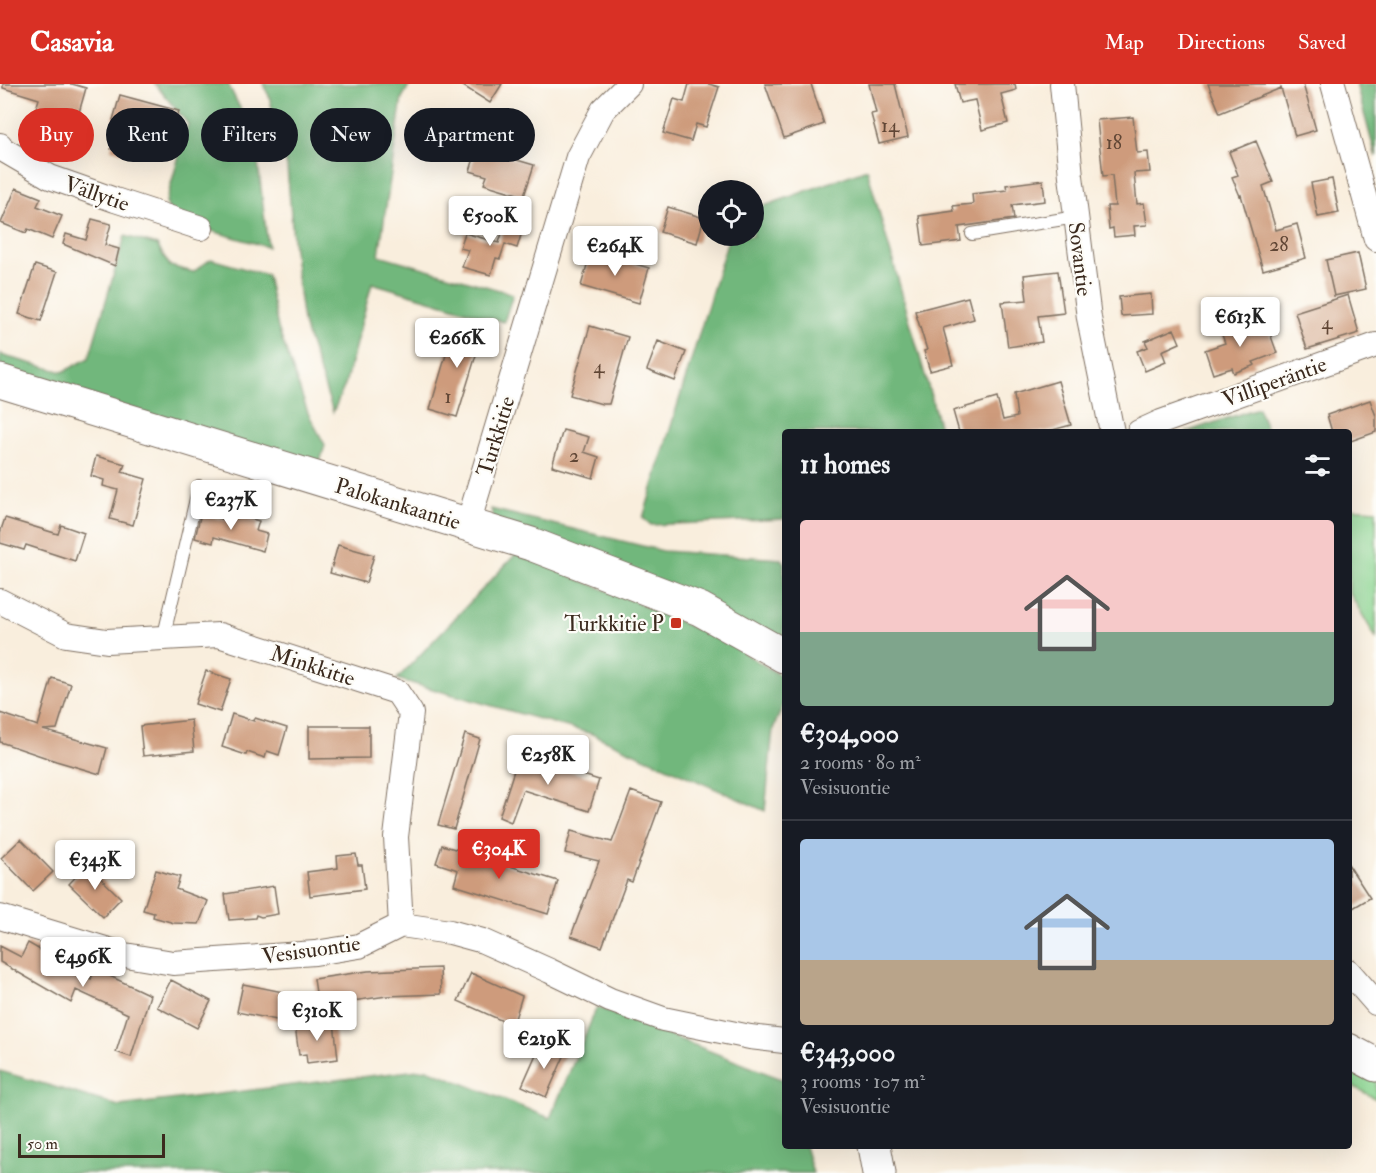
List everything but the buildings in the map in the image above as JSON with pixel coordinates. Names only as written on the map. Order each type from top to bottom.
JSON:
[{"type":"main road","name":"Palokankaantie","points":[[0,381],[531,544],[700,609],[782,655]]},
{"type":"main road","points":[[1352,1052],[1376,1065]]},
{"type":"main road","points":[[875,1149],[879,1173]]},
{"type":"street","name":"Turkkitie","points":[[468,524],[578,157],[603,110],[629,84]]},
{"type":"street","name":"Sovantie","points":[[1062,84],[1089,318],[1111,429]]},
{"type":"street","points":[[1333,84],[1376,239]]},
{"type":"street","name":"Vällytie","points":[[0,145],[2,149],[50,177],[201,228]]},
{"type":"street","name":"Villiperäntie","points":[[1146,429],[1376,345]]},
{"type":"street","name":"Minkkitie","points":[[0,601],[66,635],[107,641],[219,635],[397,692],[411,713],[396,837],[401,925]]},
{"type":"street","name":"Vesisuontie","points":[[0,917],[126,956],[173,963],[283,956],[358,946],[401,925]]},
{"type":"street","points":[[401,925],[450,932],[483,941],[610,1000],[663,1019],[750,1037],[782,1041]]},
{"type":"street","points":[[1352,976],[1376,1003]]},
{"type":"lane","points":[[972,234],[1076,217]]},
{"type":"lane","points":[[163,639],[200,486]]},
{"type":"green space","points":[[155,84],[228,84],[240,108],[201,108],[201,162],[258,162],[268,247],[173,220],[166,202],[177,162],[189,162],[189,108],[175,108]]},
{"type":"green space","points":[[263,84],[410,84],[402,98],[379,255],[513,294],[504,322],[372,283],[345,385],[333,412],[303,322],[295,262],[286,162],[298,162],[298,108],[272,108]]},
{"type":"green space","points":[[1356,84],[1376,84],[1376,157]]},
{"type":"green space","points":[[867,169],[940,429],[782,429],[782,519],[651,525],[643,518],[726,246],[764,246],[764,206]]},
{"type":"green space","points":[[125,236],[157,245],[170,266],[193,272],[211,259],[267,275],[278,328],[308,413],[325,445],[318,469],[0,373],[0,353],[63,372],[89,358]]},
{"type":"green space","points":[[1258,408],[1267,429],[1195,429]]},
{"type":"green space","points":[[1352,508],[1376,510],[1376,638],[1352,597]]},
{"type":"green space","points":[[491,509],[663,551],[781,559],[782,648],[494,521]]},
{"type":"green space","points":[[516,554],[633,601],[732,645],[782,677],[782,708],[773,729],[765,811],[592,734],[397,679]]},
{"type":"green space","points":[[597,1007],[782,1079],[782,1149],[806,1149],[813,1173],[0,1173],[0,1071],[119,1106],[427,1069],[550,1118]]},
{"type":"green space","points":[[1352,1064],[1376,1077],[1376,1099],[1352,1086]]},
{"type":"place","name":"Turkkitie P","points":[[676,623]]}]
